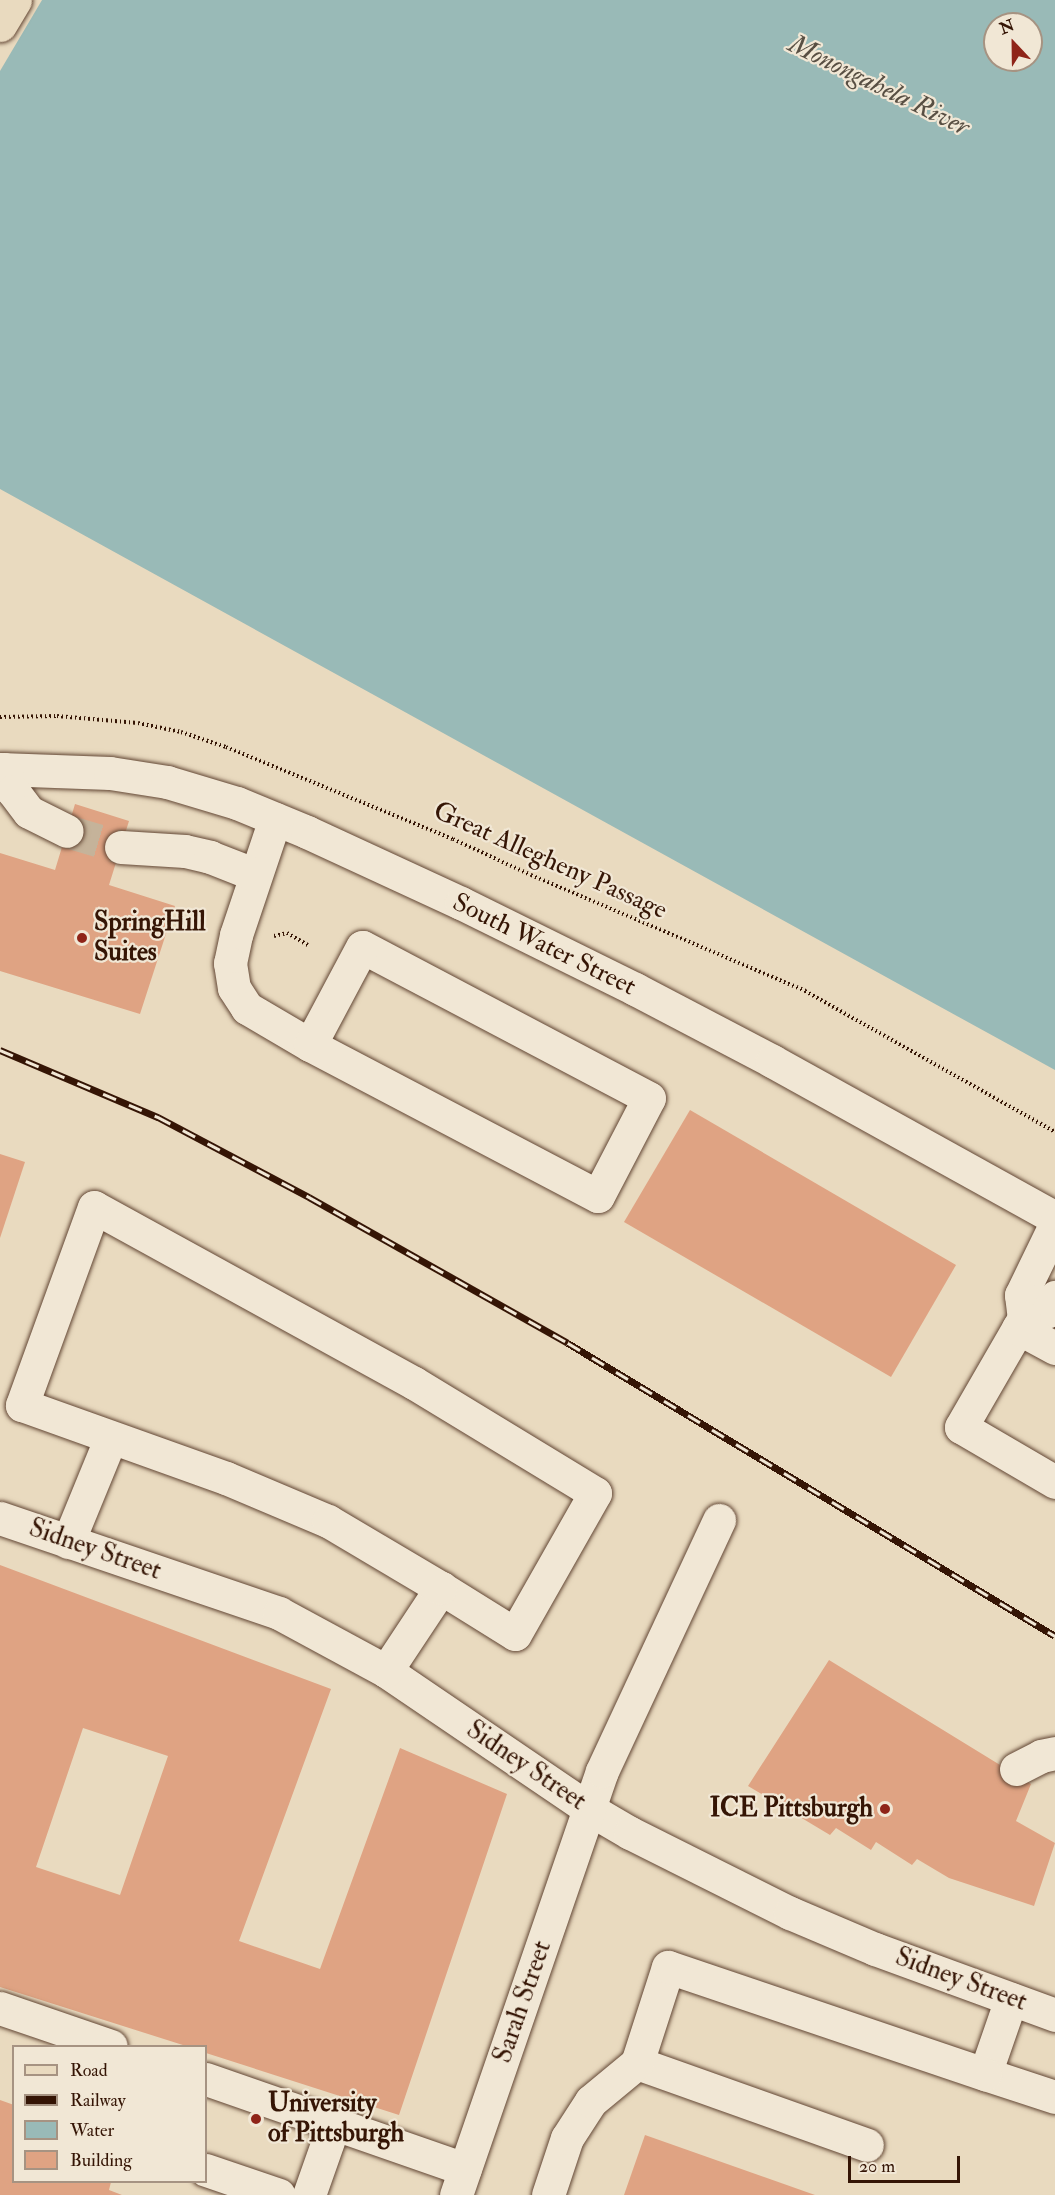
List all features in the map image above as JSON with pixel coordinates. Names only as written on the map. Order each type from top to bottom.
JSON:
[{"type":"main road","points":[[0,25],[15,0]]},
{"type":"street","name":"South Water Street","points":[[2,769],[110,773],[167,782],[237,803],[275,819],[461,903],[646,995],[772,1061],[1055,1218]]},
{"type":"street","points":[[2,769],[13,791],[29,812],[67,831]]},
{"type":"street","points":[[275,819],[230,963],[234,988],[247,1008],[310,1045],[598,1196],[649,1098],[362,946],[310,1045]]},
{"type":"street","points":[[121,847],[185,851],[210,857],[256,875]]},
{"type":"street","points":[[94,1207],[414,1383],[595,1493],[515,1634],[441,1588],[328,1521],[226,1478],[22,1406],[94,1207]]},
{"type":"street","points":[[1055,1225],[1021,1295],[1021,1323],[961,1426],[1055,1482]]},
{"type":"street","points":[[1021,1323],[1048,1311],[1055,1297]]},
{"type":"street","points":[[1021,1323],[1055,1348]]},
{"type":"street","points":[[68,1542],[111,1437]]},
{"type":"street","name":"Sidney Street","points":[[0,1518],[279,1613],[386,1671],[589,1809],[630,1833],[790,1913],[875,1949],[1055,2015]]},
{"type":"street","name":"Sarah Street","points":[[461,2182],[589,1809],[616,1737],[719,1520]]},
{"type":"street","points":[[386,1671],[441,1588]]},
{"type":"street","points":[[1016,1769],[1041,1756],[1055,1753]]},
{"type":"street","points":[[548,2195],[567,2138],[591,2101],[637,2063],[668,1967],[1055,2097]]},
{"type":"street","points":[[985,2073],[1011,1999]]},
{"type":"street","points":[[0,2008],[108,2045]]},
{"type":"street","points":[[637,2063],[867,2145]]},
{"type":"street","points":[[207,2079],[334,2124],[461,2182]]},
{"type":"street","points":[[309,2195],[334,2124]]},
{"type":"street","points":[[207,2170],[279,2195]]},
{"type":"path","name":"Great Allegheny Passage","points":[[0,717],[67,716],[138,723],[181,732],[226,747],[453,839],[805,991],[1055,1132]]},
{"type":"path","points":[[264,939],[287,933],[308,945]]},
{"type":"water","name":"Monongahela River","points":[[0,0],[1055,0],[1055,1070],[0,489]]},
{"type":"pier","points":[[0,0],[42,0],[0,71]]},
{"type":"building","name":"SpringHill Suites","points":[[75,804],[129,821],[109,885],[175,906],[140,1014],[0,971],[0,853],[55,870]]},
{"type":"building","points":[[690,1110],[956,1265],[891,1377],[624,1222]]},
{"type":"building","points":[[0,1154],[25,1162],[0,1238]]},
{"type":"building","points":[[0,1565],[331,1689],[239,1941],[320,1969],[400,1748],[507,1794],[399,2115],[207,2053],[207,2045],[183,2045],[0,1987]],"holes":[[[83,1728],[168,1756],[120,1895],[36,1867]]]},
{"type":"building","points":[[829,1660],[1031,1784],[1016,1821],[1055,1843],[1034,1906],[949,1878],[917,1859],[912,1865],[876,1842],[871,1850],[836,1828],[830,1835],[748,1786]]},
{"type":"building","points":[[0,2100],[12,2104],[12,2183],[111,2183],[109,2190],[122,2195],[0,2195]]},
{"type":"building","points":[[645,2135],[815,2195],[624,2195]]},
{"type":"tunnel","points":[[67,831],[121,847]]},
{"type":"railway","points":[[0,1050],[158,1117],[309,1197],[568,1343],[1055,1636]]},
{"type":"place","name":"SpringHill Suites","points":[[82,938]]},
{"type":"place","name":"ICE Pittsburgh","points":[[885,1809]]},
{"type":"place","name":"University of Pittsburgh","points":[[256,2119]]}]
